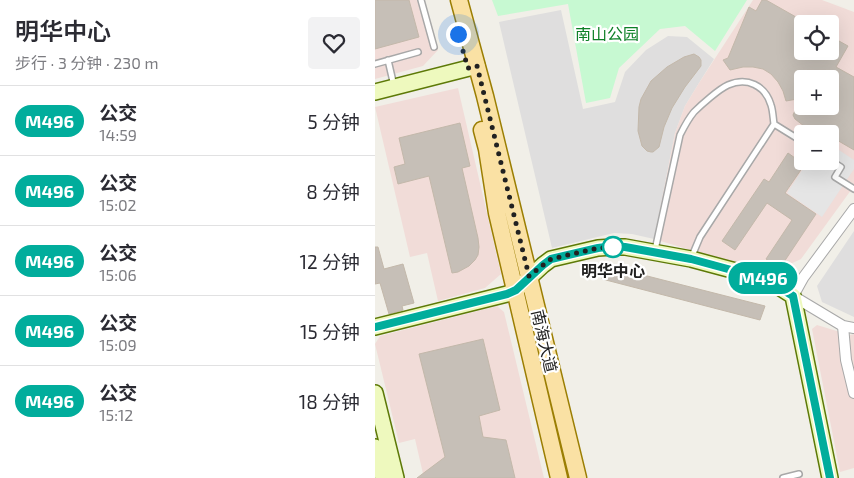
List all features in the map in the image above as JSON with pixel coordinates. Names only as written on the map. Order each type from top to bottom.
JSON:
[{"type":"main road","name":"南海大道","points":[[448,0],[473,67],[529,276],[578,478]]},
{"type":"main road","name":"南海大道","points":[[459,0],[473,67],[497,213],[559,478]]},
{"type":"street","points":[[375,92],[473,67]]},
{"type":"street","points":[[831,478],[793,296],[803,278],[854,208]]},
{"type":"street","points":[[375,328],[499,297],[516,290],[529,276],[551,259],[598,248],[625,247],[691,259],[761,278],[843,326],[854,328]]},
{"type":"street","points":[[843,326],[846,360],[854,393]]},
{"type":"street","points":[[375,394],[395,478]]},
{"type":"street","points":[[375,447],[383,478]]},
{"type":"lane","points":[[421,0],[434,47]]},
{"type":"lane","points":[[375,64],[418,52]]},
{"type":"lane","points":[[388,60],[395,87]]},
{"type":"lane","points":[[655,252],[680,135],[685,124],[695,111],[727,85],[743,81],[750,82],[759,86],[765,92],[771,105],[774,124],[700,237],[691,259]]},
{"type":"lane","points":[[774,124],[794,136]]},
{"type":"lane","points":[[839,166],[841,167],[835,177],[854,189]]},
{"type":"lane","points":[[783,478],[799,474]]},
{"type":"shaded area","points":[[375,0],[424,0],[438,50],[423,66],[375,79]]},
{"type":"shaded area","points":[[753,0],[822,0],[854,12],[854,186],[801,259],[769,274],[654,239],[675,133],[685,106]]},
{"type":"shaded area","points":[[561,10],[583,109],[615,102],[625,72],[646,50],[668,36],[687,37],[714,59],[685,106],[675,133],[654,239],[632,234],[614,233],[552,248],[499,22]]},
{"type":"shaded area","points":[[458,88],[501,274],[485,288],[438,301],[427,253],[410,257],[375,107]]},
{"type":"shaded area","points":[[839,150],[854,160],[854,169],[822,217],[787,193],[802,170],[839,170]]},
{"type":"shaded area","points":[[854,231],[854,317],[822,302],[817,286]]},
{"type":"shaded area","points":[[497,306],[504,312],[544,478],[424,478],[415,439],[399,443],[375,344],[380,336]]},
{"type":"shaded area","points":[[817,325],[850,335],[854,334],[854,468],[840,472],[812,329]]},
{"type":"green space","name":"南山公园","points":[[492,0],[747,0],[715,51],[685,26],[660,29],[619,68],[610,98],[586,103],[568,4],[498,16]]},
{"type":"building","points":[[375,0],[409,0],[419,37],[375,49]]},
{"type":"building","points":[[762,0],[766,0],[794,16],[794,60],[839,60],[839,41],[848,46],[836,67],[854,77],[854,150],[839,141],[839,125],[803,125],[793,115],[794,113],[794,115],[839,115],[839,70],[794,70],[794,100],[786,101],[778,82],[763,69],[743,67],[730,70],[723,60],[728,58],[749,7],[756,11]]},
{"type":"building","points":[[694,54],[701,60],[701,66],[672,108],[664,127],[659,147],[653,152],[647,151],[642,146],[638,131],[641,99],[651,81],[667,67],[684,57]]},
{"type":"building","points":[[460,123],[470,166],[462,168],[479,247],[478,255],[469,266],[452,273],[429,176],[398,184],[394,167],[405,164],[399,138]]},
{"type":"building","points":[[788,153],[794,157],[794,170],[801,170],[785,193],[816,214],[780,268],[766,259],[792,220],[767,203],[735,250],[722,241],[764,179],[769,182]]},
{"type":"building","points":[[375,247],[378,247],[384,269],[403,264],[414,303],[402,306],[403,310],[389,314],[380,283],[375,284]]},
{"type":"building","points":[[604,265],[765,306],[760,320],[602,279]]},
{"type":"building","points":[[483,339],[500,410],[479,416],[483,437],[506,440],[515,478],[417,478],[445,457],[419,354]]},
{"type":"bus line","name":"M496","points":[[375,327],[499,297],[516,290],[529,276],[551,259],[613,246],[691,259],[761,278],[793,296],[830,478]]},
{"type":"place","name":"明华中心","points":[[613,247]]},
{"type":"route","points":[[458,34],[468,68],[477,66],[529,276],[551,259],[598,248],[613,247]]}]
